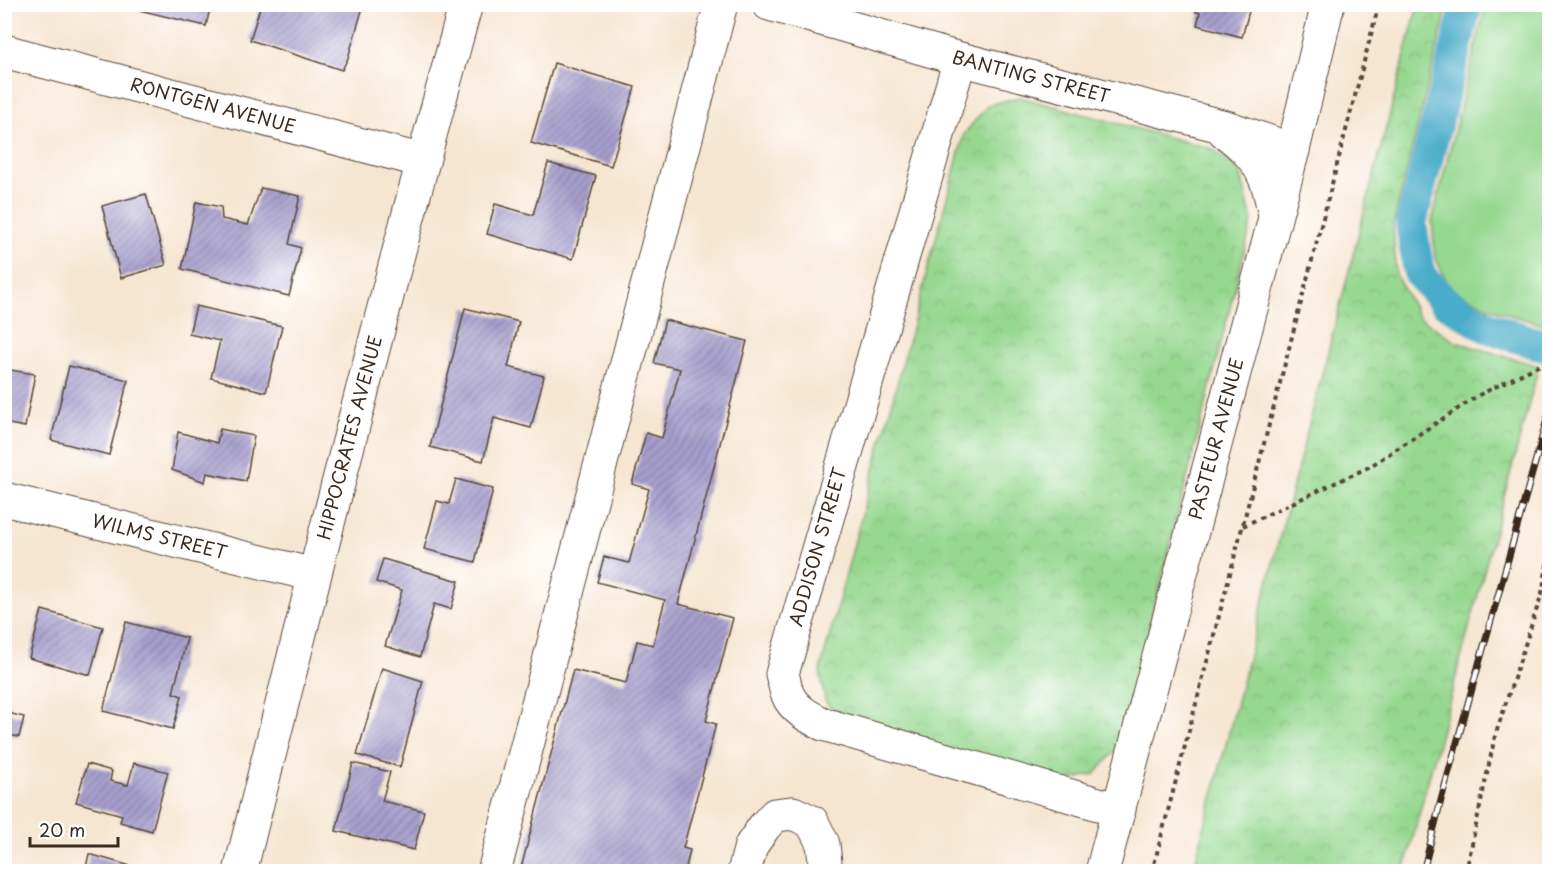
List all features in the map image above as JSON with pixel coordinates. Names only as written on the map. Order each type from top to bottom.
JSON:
[{"type":"street","name":"HIPPOCRATES AVENUE","points":[[240,872],[314,574],[466,4]]},
{"type":"street","points":[[494,872],[722,4]]},
{"type":"street","name":"BANTING STREET","points":[[769,4],[960,59],[1217,125],[1293,150]]},
{"type":"street","name":"PASTEUR AVENUE","points":[[1102,872],[1293,150],[1328,4]]},
{"type":"street","name":"RONTGEN AVENUE","points":[[4,51],[423,160]]},
{"type":"street","name":"ADDISON STREET","points":[[960,59],[782,674],[787,694],[794,705],[808,717],[823,724],[1119,810]]},
{"type":"street","points":[[1217,125],[1242,145],[1255,160],[1266,179],[1275,217]]},
{"type":"street","name":"WILMS STREET","points":[[4,499],[314,574]]},
{"type":"street","points":[[744,872],[751,846],[764,827],[775,815],[793,813],[812,822],[824,844],[826,872]]},
{"type":"path","points":[[1152,872],[1379,4]]},
{"type":"path","points":[[1242,526],[1369,466],[1479,395],[1550,360]]},
{"type":"path","points":[[1466,872],[1496,736],[1542,593],[1550,549]]},
{"type":"green space","points":[[1418,5],[1448,5],[1393,225],[1396,275],[1419,317],[1456,342],[1539,366],[1404,871],[1193,871]]},
{"type":"green space","points":[[1486,5],[1549,5],[1549,327],[1492,309],[1451,289],[1435,257],[1432,221]]},
{"type":"green space","points":[[1020,97],[1212,149],[1240,171],[1252,221],[1119,747],[1095,774],[1065,781],[843,722],[825,701],[820,671],[964,134],[988,105]]},
{"type":"building","points":[[136,4],[211,4],[206,26],[135,9]]},
{"type":"building","points":[[261,4],[355,4],[363,7],[348,58],[342,70],[250,40]]},
{"type":"building","points":[[1198,4],[1251,4],[1242,37],[1197,25],[1200,13],[1196,12]]},
{"type":"building","points":[[554,63],[635,87],[611,166],[531,143]]},
{"type":"building","points":[[548,163],[596,176],[573,259],[487,234],[495,204],[533,215]]},
{"type":"building","points":[[261,188],[300,196],[289,244],[301,248],[289,296],[182,269],[196,202],[221,207],[222,219],[248,225]]},
{"type":"building","points":[[146,194],[166,265],[121,278],[102,206]]},
{"type":"building","points":[[196,306],[282,326],[266,392],[211,378],[220,341],[189,334]]},
{"type":"building","points":[[465,308],[519,322],[508,367],[544,376],[531,428],[494,418],[483,461],[430,447]]},
{"type":"building","points":[[665,320],[747,341],[678,604],[733,618],[706,721],[716,724],[683,848],[690,850],[685,872],[520,872],[573,670],[626,683],[637,641],[653,645],[665,600],[597,582],[604,557],[629,563],[649,489],[632,484],[646,433],[662,438],[680,369],[654,363]]},
{"type":"building","points":[[69,366],[128,380],[109,455],[51,440]]},
{"type":"building","points":[[4,369],[35,374],[25,427],[4,423]]},
{"type":"building","points":[[220,429],[254,436],[246,481],[207,473],[205,482],[172,470],[178,432],[217,443]]},
{"type":"building","points":[[456,479],[493,489],[475,562],[424,549],[437,501],[449,504]]},
{"type":"building","points":[[383,559],[459,581],[451,609],[434,604],[420,657],[385,646],[402,590],[376,582]]},
{"type":"building","points":[[42,610],[103,627],[90,675],[29,658]]},
{"type":"building","points":[[126,622],[187,638],[173,693],[182,696],[173,729],[103,711]]},
{"type":"building","points":[[382,668],[423,681],[400,767],[357,755]]},
{"type":"building","points":[[4,712],[24,717],[19,737],[4,734]]},
{"type":"building","points":[[134,763],[168,772],[152,831],[120,822],[122,815],[76,802],[87,764],[112,771],[110,781],[128,785]]},
{"type":"building","points":[[353,763],[390,772],[382,801],[424,811],[414,850],[336,831]]},
{"type":"building","points":[[89,854],[141,869],[140,872],[85,872]]},
{"type":"waterway","points":[[1467,4],[1411,223],[1419,273],[1444,301],[1487,327],[1550,348]]},
{"type":"railway","points":[[1423,872],[1550,409]]}]
